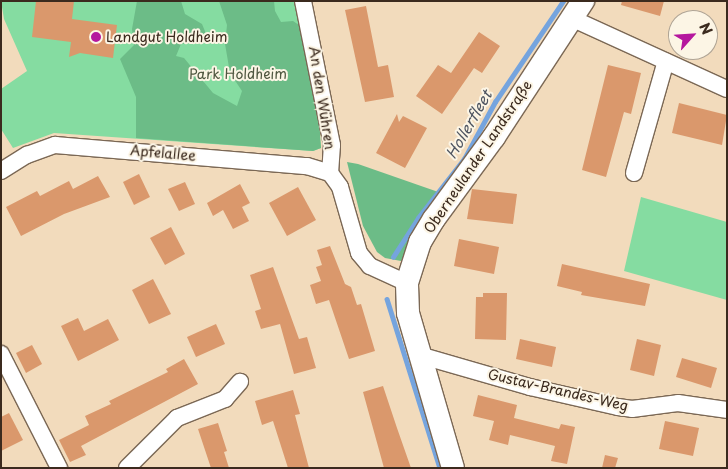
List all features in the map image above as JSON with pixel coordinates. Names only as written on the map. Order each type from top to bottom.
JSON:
[{"type":"street","name":"An den Wühren","points":[[303,1],[332,145],[330,173]]},
{"type":"street","points":[[577,10],[666,61],[727,89]]},
{"type":"street","name":"Oberneulander Landstraße","points":[[454,468],[408,313],[407,282],[420,242],[434,219],[494,137],[577,10]]},
{"type":"street","points":[[634,173],[666,61]]},
{"type":"street","name":"Apfelallee","points":[[1,171],[27,155],[55,145],[307,166],[330,173]]},
{"type":"street","points":[[330,173],[340,187],[359,253],[370,266],[407,282]]},
{"type":"street","points":[[1,354],[59,468]]},
{"type":"street","name":"Gustav-Brandes-Weg","points":[[420,355],[530,387],[618,407],[632,408],[678,402],[727,410]]},
{"type":"street","points":[[127,468],[177,418],[225,399],[240,382]]},
{"type":"green space","name":"Park Holdheim","points":[[1,1],[295,1],[312,74],[321,148],[313,151],[54,133],[13,148],[1,129],[1,89],[27,71],[4,19]]},
{"type":"green space","points":[[137,1],[181,1],[185,14],[202,24],[209,41],[181,44],[176,56],[184,58],[213,93],[237,106],[242,91],[230,73],[225,44],[227,25],[219,1],[274,1],[275,11],[281,22],[293,21],[308,31],[316,71],[321,148],[313,151],[136,138],[136,97],[120,59],[134,45],[132,29]]},
{"type":"green space","points":[[347,162],[358,164],[444,194],[401,261],[385,258],[377,252],[363,226]]},
{"type":"green space","points":[[641,197],[727,222],[727,300],[624,271]]},
{"type":"building","points":[[36,1],[74,1],[72,19],[117,25],[113,58],[80,53],[69,57],[71,42],[32,37]]},
{"type":"building","points":[[622,1],[664,1],[660,16],[621,5]]},
{"type":"building","points":[[366,6],[378,67],[388,65],[394,97],[365,102],[345,10]]},
{"type":"building","points":[[479,32],[500,46],[482,73],[474,68],[442,114],[416,96],[438,65],[451,73]]},
{"type":"building","points":[[608,65],[641,73],[631,114],[624,112],[606,177],[582,170]]},
{"type":"building","points":[[679,103],[727,115],[722,145],[672,133]]},
{"type":"building","points":[[397,114],[399,122],[403,116],[427,128],[405,168],[376,153]]},
{"type":"building","points":[[139,174],[150,197],[134,205],[123,182]]},
{"type":"building","points":[[98,176],[110,197],[64,214],[21,236],[6,207],[37,191],[40,196],[69,181],[73,189]]},
{"type":"building","points":[[185,182],[195,204],[179,211],[168,189]]},
{"type":"building","points":[[240,184],[250,203],[242,207],[249,221],[233,229],[223,210],[213,216],[207,203]]},
{"type":"building","points":[[298,187],[316,220],[287,236],[269,203]]},
{"type":"building","points":[[472,189],[517,194],[513,224],[467,219]]},
{"type":"building","points":[[171,227],[185,254],[165,265],[150,238]]},
{"type":"building","points":[[459,239],[499,247],[494,274],[454,266]]},
{"type":"building","points":[[330,246],[345,284],[351,287],[357,305],[361,304],[375,351],[349,359],[329,300],[316,304],[310,285],[321,281],[316,267],[322,265],[317,250]]},
{"type":"building","points":[[562,264],[650,284],[645,306],[581,295],[582,292],[557,286]]},
{"type":"building","points":[[273,267],[299,339],[307,337],[316,368],[294,374],[280,324],[261,329],[255,311],[261,309],[250,275]]},
{"type":"building","points":[[153,279],[171,314],[149,324],[132,290]]},
{"type":"building","points":[[483,293],[507,293],[506,340],[475,339],[476,297],[483,297]]},
{"type":"building","points":[[78,318],[84,331],[108,319],[119,340],[78,361],[61,326]]},
{"type":"building","points":[[216,324],[225,344],[196,357],[187,337]]},
{"type":"building","points":[[520,339],[556,347],[552,367],[516,359]]},
{"type":"building","points":[[637,339],[661,345],[654,376],[630,370]]},
{"type":"building","points":[[32,345],[42,364],[26,373],[16,353]]},
{"type":"building","points":[[682,358],[717,368],[711,388],[676,377]]},
{"type":"building","points":[[184,359],[198,384],[81,446],[86,455],[70,462],[59,440],[89,425],[85,416],[111,404],[109,401],[168,372],[166,369]]},
{"type":"building","points":[[383,386],[411,468],[384,468],[363,392]]},
{"type":"building","points":[[293,390],[300,414],[295,415],[309,468],[288,468],[273,421],[262,425],[255,401]]},
{"type":"building","points":[[478,395],[517,405],[514,418],[559,429],[561,424],[575,427],[567,464],[551,461],[555,446],[510,435],[508,445],[489,440],[494,421],[473,416]]},
{"type":"building","points":[[9,413],[23,440],[1,451],[1,417]]},
{"type":"building","points":[[665,421],[699,428],[693,456],[659,449]]},
{"type":"building","points":[[218,423],[227,451],[224,452],[229,468],[211,468],[198,429]]},
{"type":"building","points":[[605,455],[618,458],[615,468],[602,468]]},
{"type":"waterway","name":"Hollerfleet","points":[[393,257],[418,218],[464,159],[495,102],[563,1]]},
{"type":"waterway","name":"Hollerfleet","points":[[387,299],[440,468]]},
{"type":"place","name":"Landgut Holdheim","points":[[96,37]]}]
